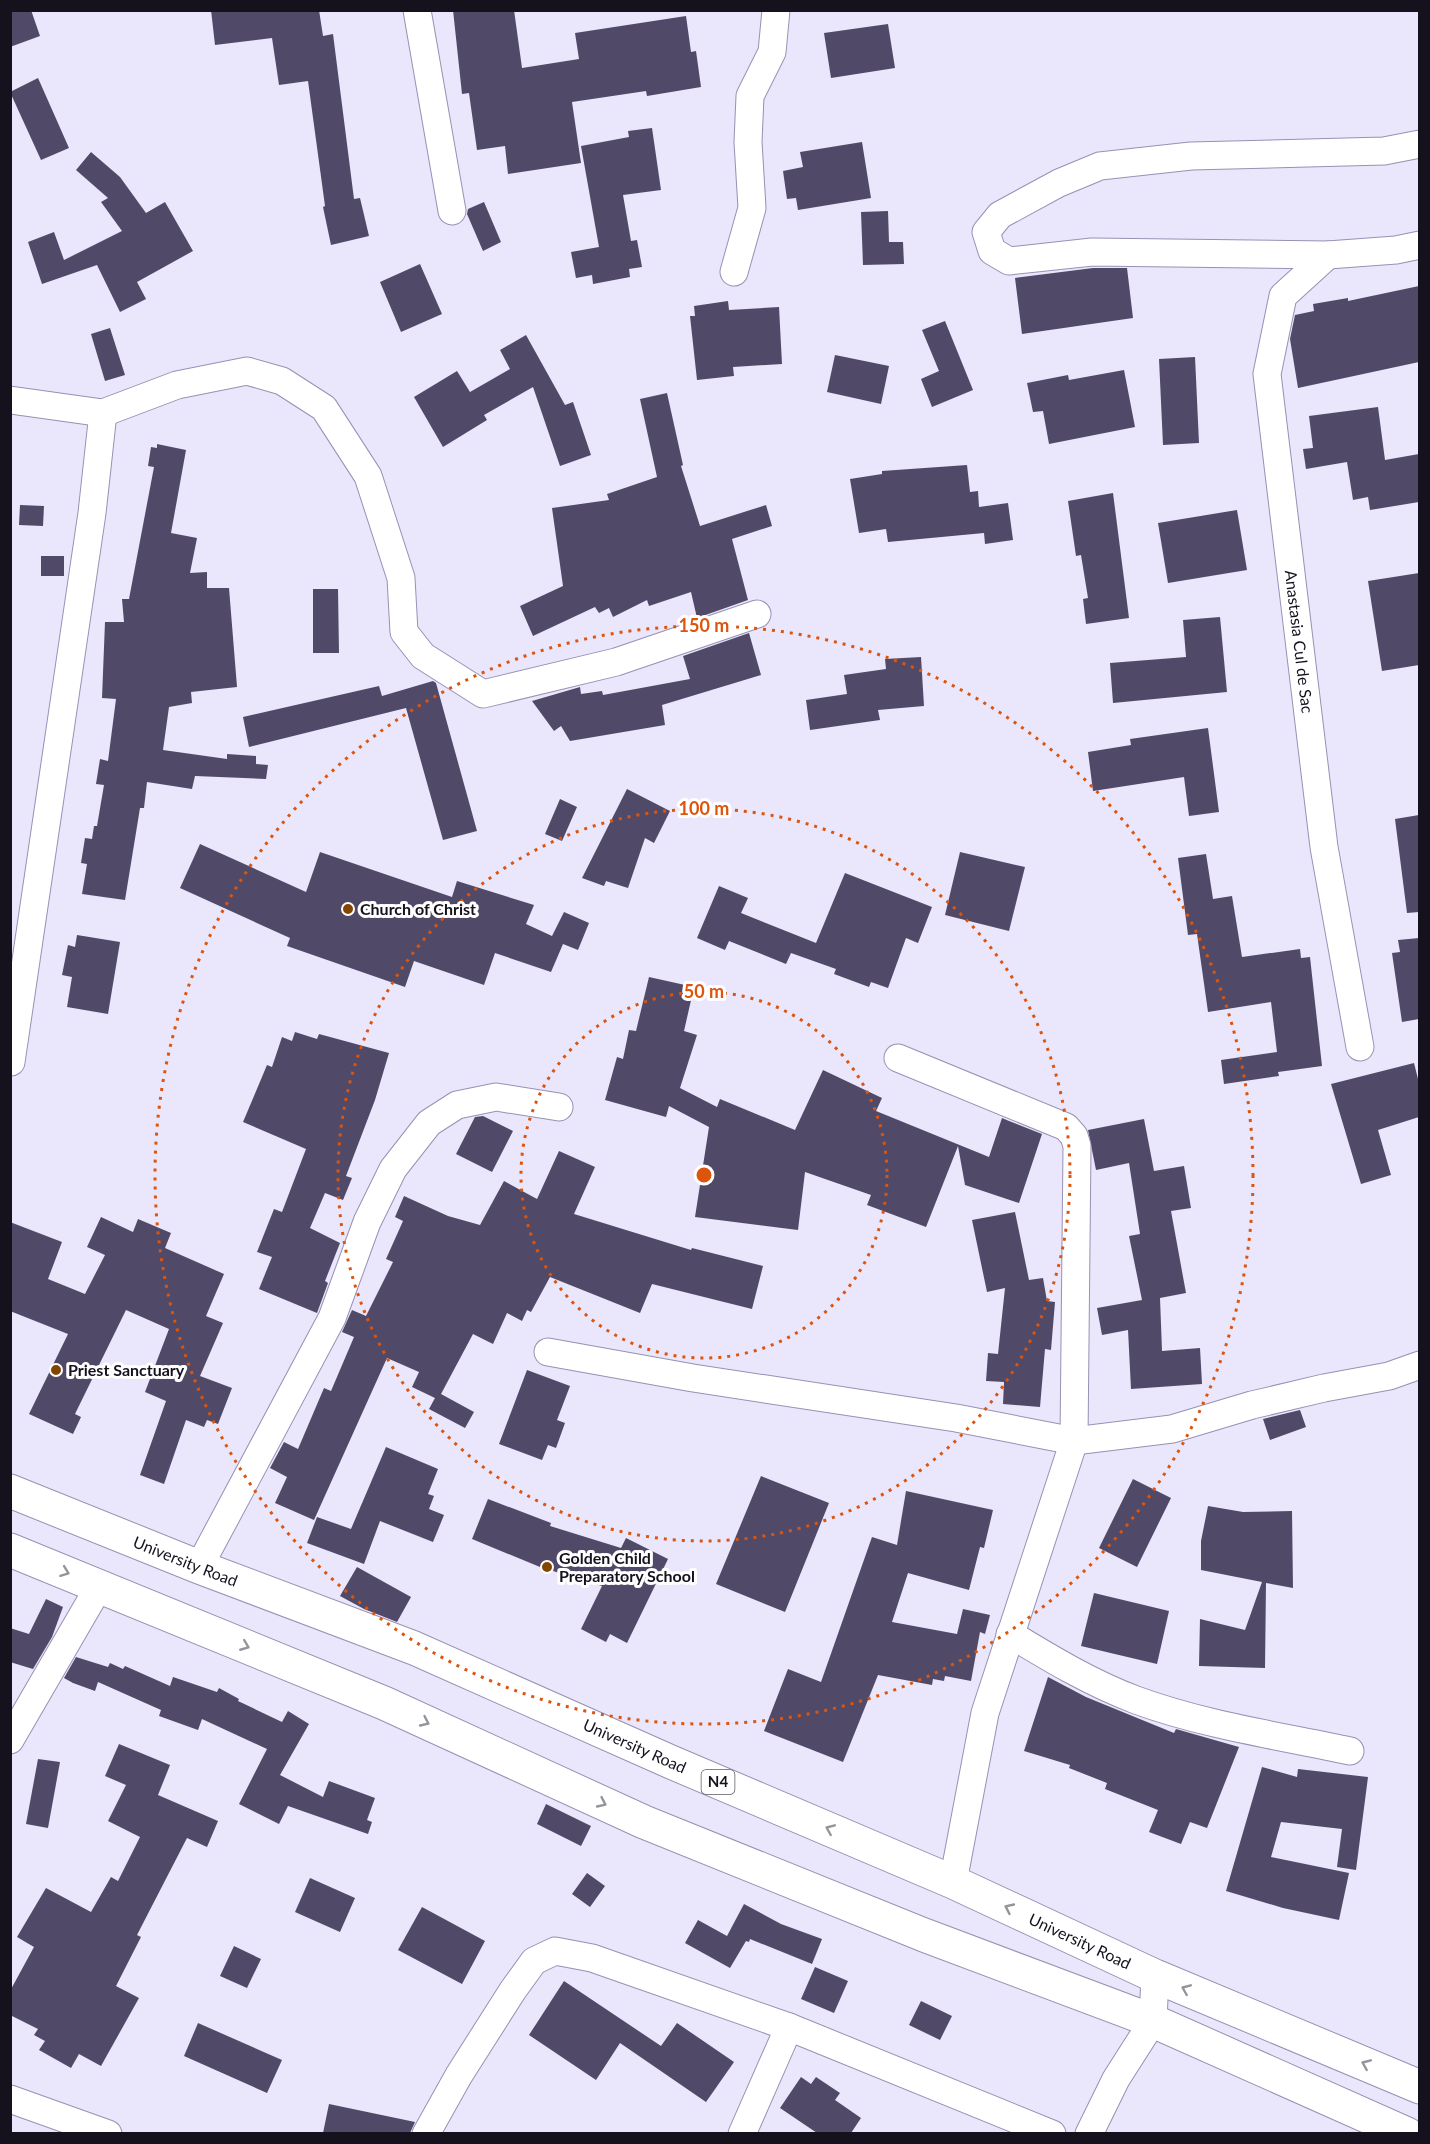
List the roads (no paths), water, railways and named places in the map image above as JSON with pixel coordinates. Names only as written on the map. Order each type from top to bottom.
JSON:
[{"type":"highway","name":"University Road","points":[[10,1491],[200,1567],[414,1648],[671,1762],[953,1882],[1155,1976],[1419,2087]]},
{"type":"highway","points":[[10,1550],[384,1703],[644,1822],[924,1935],[1153,2021],[1400,2132]]},
{"type":"street","points":[[417,10],[452,211]]},
{"type":"street","points":[[734,272],[752,208],[748,142],[750,96],[772,52],[776,10]]},
{"type":"street","points":[[1419,144],[1384,151],[1191,156],[1100,166],[1059,183],[1000,215],[986,232],[992,251],[1009,261],[1092,252],[1328,255],[1396,250],[1419,245]]},
{"type":"street","name":"Anastasia Cul de Sac","points":[[1328,255],[1283,296],[1267,374],[1324,847],[1360,1047]]},
{"type":"street","points":[[10,400],[103,413],[177,385],[247,371],[282,381],[324,408],[368,476],[401,578],[404,632],[423,656],[483,694],[616,662],[757,614]]},
{"type":"street","points":[[11,1062],[92,513],[103,413]]},
{"type":"street","points":[[898,1058],[1066,1127],[1074,1136],[1077,1146],[1074,1442],[985,1713],[953,1882]]},
{"type":"street","points":[[200,1567],[332,1318],[367,1222],[393,1169],[429,1123],[457,1105],[496,1097],[559,1107]]},
{"type":"street","points":[[548,1352],[693,1378],[956,1418],[1074,1442],[1172,1429],[1252,1405],[1389,1376],[1419,1365]]},
{"type":"street","points":[[10,1740],[100,1585]]},
{"type":"street","points":[[1010,1634],[1068,1670],[1136,1700],[1196,1717],[1350,1751]]},
{"type":"street","points":[[426,2133],[459,2075],[513,1990],[534,1961],[555,1951],[592,1958],[789,2027],[1052,2133]]},
{"type":"street","points":[[1089,2133],[1116,2079],[1153,2021],[1155,1976]]},
{"type":"street","points":[[742,2133],[789,2027]]},
{"type":"street","points":[[10,2099],[108,2133]]},
{"type":"place","name":"Church of Christ","points":[[348,909]]},
{"type":"place","name":"Priest Sanctuary","points":[[56,1370]]},
{"type":"place","name":"Golden Child Preparatory School","points":[[547,1567]]}]
